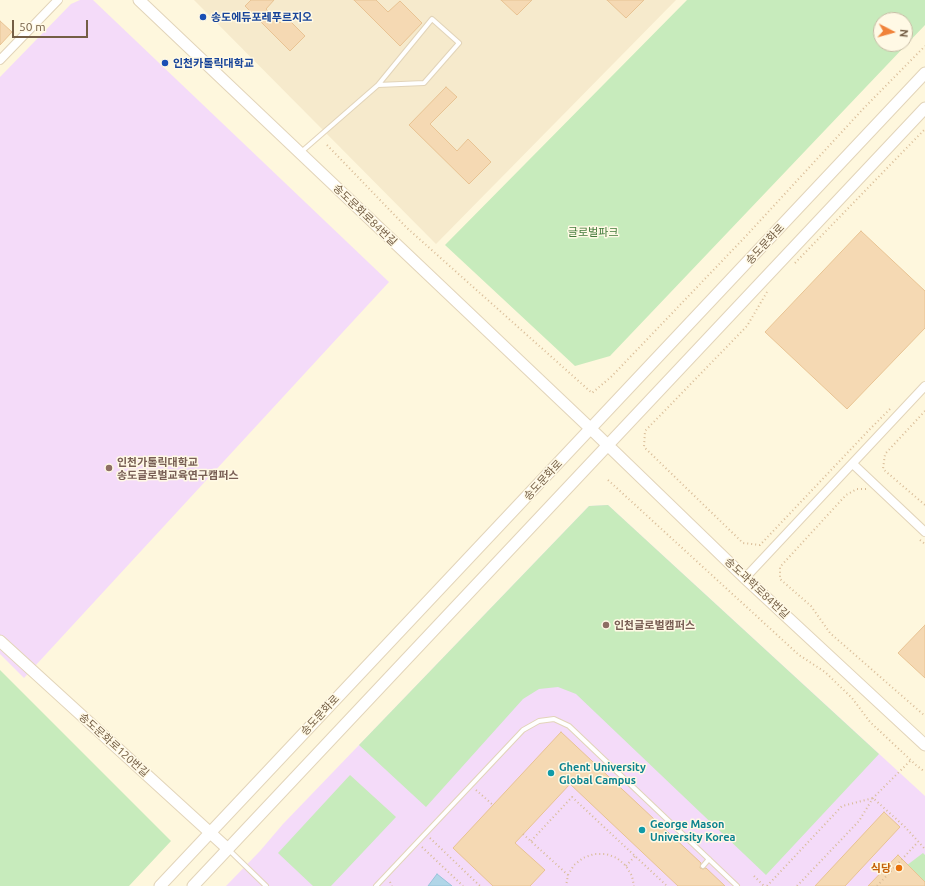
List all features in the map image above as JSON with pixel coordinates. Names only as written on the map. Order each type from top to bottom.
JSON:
[{"type":"street","points":[[0,60],[58,0]]},
{"type":"street","name":"송도문화로84번길","points":[[139,0],[591,429]]},
{"type":"street","name":"송도문화로","points":[[160,886],[925,73]]},
{"type":"street","name":"송도문화로","points":[[193,886],[925,108]]},
{"type":"street","points":[[745,578],[925,386]]},
{"type":"street","name":"송도과학로84번길","points":[[591,429],[745,578],[925,746]]},
{"type":"street","points":[[853,464],[925,532]]},
{"type":"street","name":"송도문화로120번길","points":[[0,641],[228,849]]},
{"type":"lane","points":[[300,153],[378,85],[432,20],[459,43],[424,83],[378,85]]},
{"type":"lane","points":[[376,886],[524,730],[539,721],[554,719],[569,726],[737,886]]},
{"type":"lane","points":[[228,849],[266,886]]},
{"type":"lane","points":[[703,866],[709,859]]},
{"type":"path","points":[[327,145],[407,228],[592,393],[611,377],[741,242],[864,109],[925,46]]},
{"type":"path","points":[[795,263],[925,129]]},
{"type":"path","points":[[768,291],[747,326],[645,431],[644,447],[743,543],[760,546],[870,429]]},
{"type":"path","points":[[925,411],[885,454],[883,468],[925,505]]},
{"type":"path","points":[[608,480],[799,655],[825,672],[852,698],[870,722],[910,760],[925,772]]},
{"type":"path","points":[[866,489],[858,489],[846,495],[780,567],[780,579],[811,606],[830,633],[925,716]]},
{"type":"path","points":[[797,886],[859,821],[874,798],[910,760]]},
{"type":"path","points":[[482,795],[493,805]]},
{"type":"path","points":[[531,841],[572,797],[667,886]]},
{"type":"path","points":[[874,798],[905,827],[925,849]]},
{"type":"path","points":[[754,876],[766,886],[842,806],[874,798]]},
{"type":"path","points":[[425,834],[480,886]]},
{"type":"path","points":[[524,834],[568,875]]},
{"type":"path","points":[[417,842],[463,886]]},
{"type":"path","points":[[877,886],[918,842]]},
{"type":"path","points":[[566,886],[568,875],[574,865],[583,858],[594,854],[606,854],[617,858],[626,866],[632,876],[634,886]]},
{"type":"path","points":[[626,866],[635,856]]},
{"type":"shaded area","name":"인천가톨릭대학교 송도글로벌교육연구캠퍼스","points":[[80,0],[93,0],[389,282],[24,678],[0,654],[0,77],[71,4]]},
{"type":"shaded area","points":[[194,0],[676,0],[436,244]]},
{"type":"shaded area","name":"인천글로벌캠퍼스","points":[[608,505],[925,796],[925,886],[226,886],[260,851],[283,824],[589,506]]},
{"type":"green space","name":"글로벌파크","points":[[687,0],[925,0],[925,25],[913,38],[913,12],[873,12],[873,52],[899,52],[610,356],[575,366],[445,245]]},
{"type":"green space","points":[[608,505],[879,754],[766,875],[576,694],[558,687],[539,689],[523,699],[426,807],[359,745],[589,506]]},
{"type":"green space","points":[[0,670],[171,841],[129,886],[0,886]]},
{"type":"green space","points":[[350,775],[396,817],[331,886],[313,886],[278,853]]},
{"type":"green space","points":[[923,853],[925,855],[925,886],[888,886],[902,869]]},
{"type":"water","points":[[437,874],[452,886],[428,886]]},
{"type":"building","points":[[251,0],[274,0],[266,9],[280,23],[286,17],[305,36],[290,51],[245,6]]},
{"type":"building","points":[[354,0],[376,0],[388,12],[400,1],[422,23],[400,46]]},
{"type":"building","points":[[501,0],[532,0],[517,15]]},
{"type":"building","points":[[607,0],[644,0],[626,18]]},
{"type":"building","points":[[0,21],[12,32],[0,45]]},
{"type":"building","points":[[446,87],[457,97],[430,124],[457,151],[468,139],[491,162],[469,184],[409,125]]},
{"type":"building","points":[[861,231],[925,291],[925,328],[847,409],[765,332]]},
{"type":"building","points":[[925,625],[925,678],[898,653]]},
{"type":"building","points":[[561,732],[701,863],[700,868],[706,868],[725,886],[678,886],[570,784],[515,843],[545,870],[530,886],[493,886],[453,848]]},
{"type":"building","points":[[884,812],[900,827],[845,886],[815,886]]},
{"type":"building","name":"식당","points":[[898,855],[925,882],[925,886],[868,886]]},
{"type":"place","name":"송도에듀포레푸르지오","points":[[203,17]]},
{"type":"place","name":"인천카톨릭대학교","points":[[165,63]]},
{"type":"place","name":"인천가톨릭대학교 송도글로벌교육연구캠퍼스","points":[[109,468]]},
{"type":"place","name":"인천글로벌캠퍼스","points":[[606,625]]},
{"type":"place","name":"Ghent University Global Campus","points":[[551,773]]},
{"type":"place","name":"George Mason University Korea","points":[[642,830]]},
{"type":"place","name":"식당","points":[[899,868]]}]
